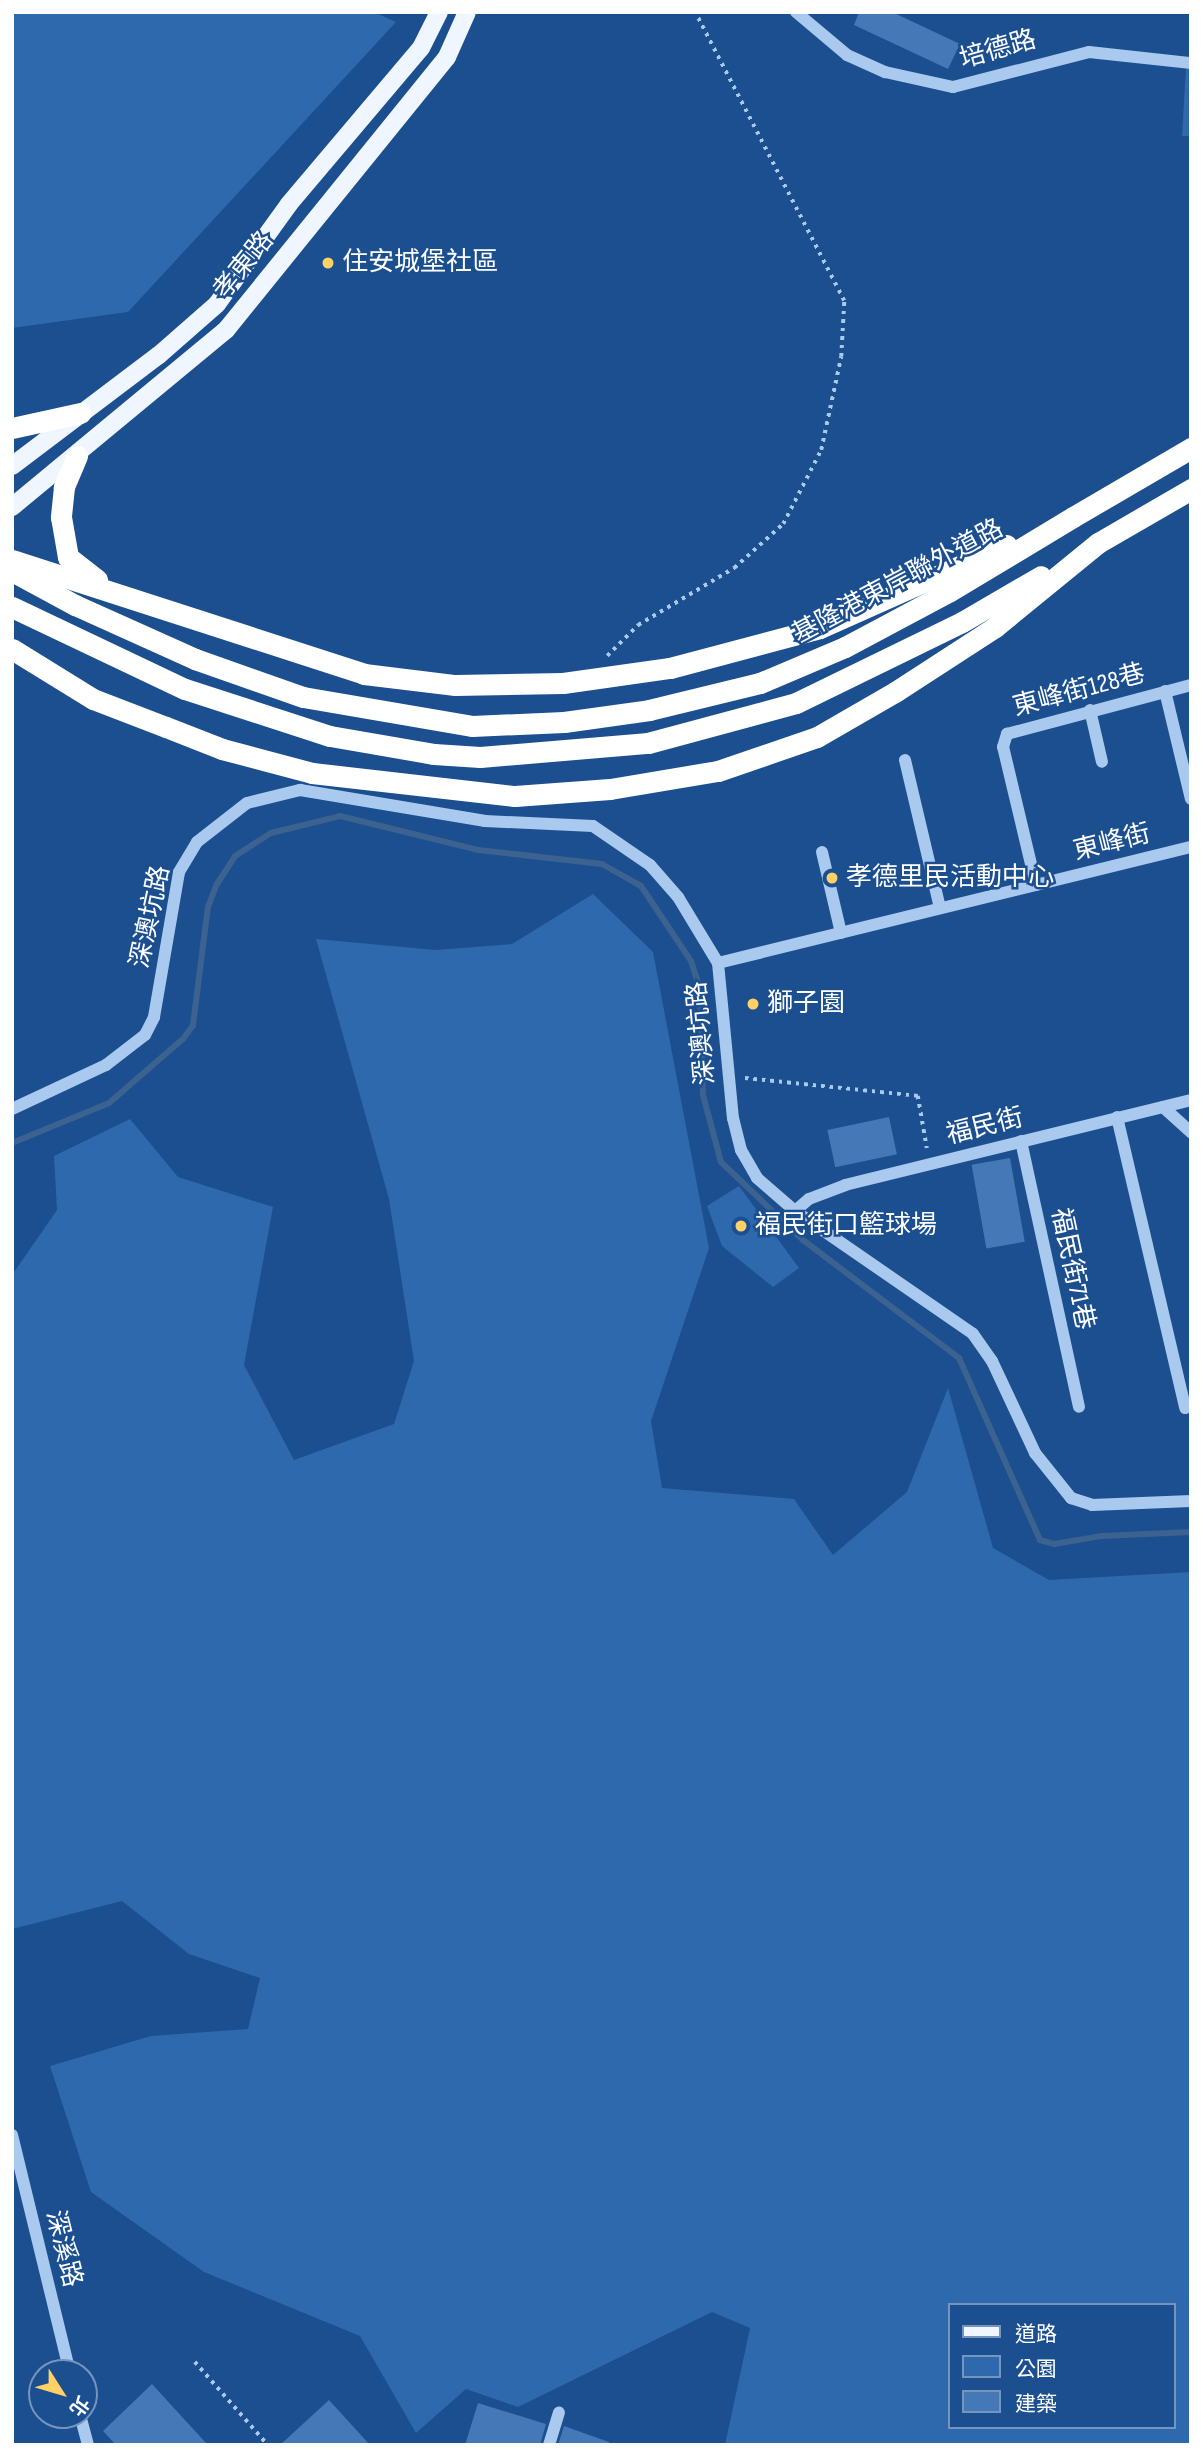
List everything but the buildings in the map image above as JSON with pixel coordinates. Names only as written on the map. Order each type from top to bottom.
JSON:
[{"type":"highway","points":[[12,428],[80,412]]},
{"type":"highway","name":"基隆港東岸聯外道路","points":[[12,571],[75,605],[195,659],[303,697],[472,726],[564,722],[649,710],[761,682],[845,647],[950,591],[1191,449]]},
{"type":"highway","points":[[77,456],[64,487],[61,517],[68,557],[107,586],[153,604]]},
{"type":"highway","points":[[12,607],[185,689],[330,736],[434,754],[480,757],[648,743],[796,703],[962,622],[1191,489]]},
{"type":"highway","points":[[12,560],[364,674],[468,685],[563,683],[670,668],[820,628],[1073,517]]},
{"type":"highway","points":[[12,661],[93,699],[222,749],[312,773],[515,796],[610,789],[718,771],[817,737],[895,692],[995,627],[1098,543]]},
{"type":"highway","points":[[12,649],[93,699]]},
{"type":"main road","name":"孝東路","points":[[12,466],[80,412],[159,355],[217,304],[289,204],[421,48],[439,12]]},
{"type":"main road","name":"孝東路","points":[[12,507],[77,456],[226,330],[447,57],[467,12]]},
{"type":"street","name":"培德路","points":[[796,12],[847,55],[885,72],[953,87],[1089,52],[1191,63]]},
{"type":"street","name":"東峰街128巷","points":[[1036,885],[1003,747],[1007,734],[1191,685]]},
{"type":"street","points":[[1165,691],[1191,799]]},
{"type":"street","points":[[1090,710],[1102,762]]},
{"type":"street","points":[[905,760],[940,908]]},
{"type":"street","name":"深澳坑路","points":[[12,1109],[106,1065],[145,1035],[154,1017],[178,872],[197,842],[223,819],[275,793],[329,793],[485,821],[593,826],[650,865],[678,897],[718,963],[729,1077],[741,1150],[757,1178],[795,1211],[973,1334],[992,1361],[1035,1452],[1071,1498],[1092,1505],[1191,1501]]},
{"type":"street","name":"東峰街","points":[[718,963],[1191,847]]},
{"type":"street","points":[[822,852],[841,933]]},
{"type":"street","name":"福民街","points":[[795,1211],[809,1199],[845,1185],[1191,1100]]},
{"type":"street","points":[[1163,1107],[1191,1132]]},
{"type":"street","points":[[1117,1117],[1185,1408]]},
{"type":"street","name":"福民街71巷","points":[[1021,1141],[1079,1407]]},
{"type":"street","name":"深溪路","points":[[12,2135],[67,2359]]},
{"type":"street","points":[[550,2445],[559,2412]]},
{"type":"path","points":[[599,664],[638,625],[734,568],[783,524],[821,450],[841,357],[844,301],[695,12]]},
{"type":"path","points":[[729,1077],[858,1087],[918,1096],[928,1164]]},
{"type":"path","points":[[195,2362],[268,2445]]},
{"type":"green space","points":[[12,12],[374,12],[396,22],[128,312],[12,328]]},
{"type":"green space","points":[[1186,67],[1191,68],[1191,136],[1182,136]]},
{"type":"green space","points":[[593,894],[653,952],[709,1248],[651,1421],[662,1488],[794,1499],[833,1555],[907,1492],[948,1388],[993,1548],[1049,1580],[1191,1572],[1191,2445],[725,2445],[750,2328],[712,2312],[518,2407],[466,2389],[416,2433],[360,2336],[204,2272],[91,2192],[50,2066],[151,2036],[248,2029],[260,1978],[189,1954],[122,1901],[12,1929],[12,1275],[57,1210],[54,1156],[130,1119],[178,1177],[273,1207],[244,1365],[294,1460],[394,1424],[414,1361],[389,1199],[316,939],[436,950],[512,944]]},
{"type":"green space","name":"福民街口籃球場","points":[[739,1186],[799,1268],[773,1287],[722,1246],[707,1206]]},
{"type":"waterway","points":[[12,1143],[109,1103],[183,1039],[193,1025],[208,907],[217,884],[235,856],[271,833],[340,816],[478,850],[602,864],[641,886],[691,961],[700,989],[703,1095],[721,1162],[803,1240],[959,1358],[1040,1540],[1054,1544],[1102,1536],[1191,1532]]},
{"type":"place","name":"住安城堡社區","points":[[328,263]]},
{"type":"place","name":"孝德里民活動中心","points":[[832,878]]},
{"type":"place","name":"獅子園","points":[[753,1004]]},
{"type":"place","name":"福民街口籃球場","points":[[741,1226]]}]
